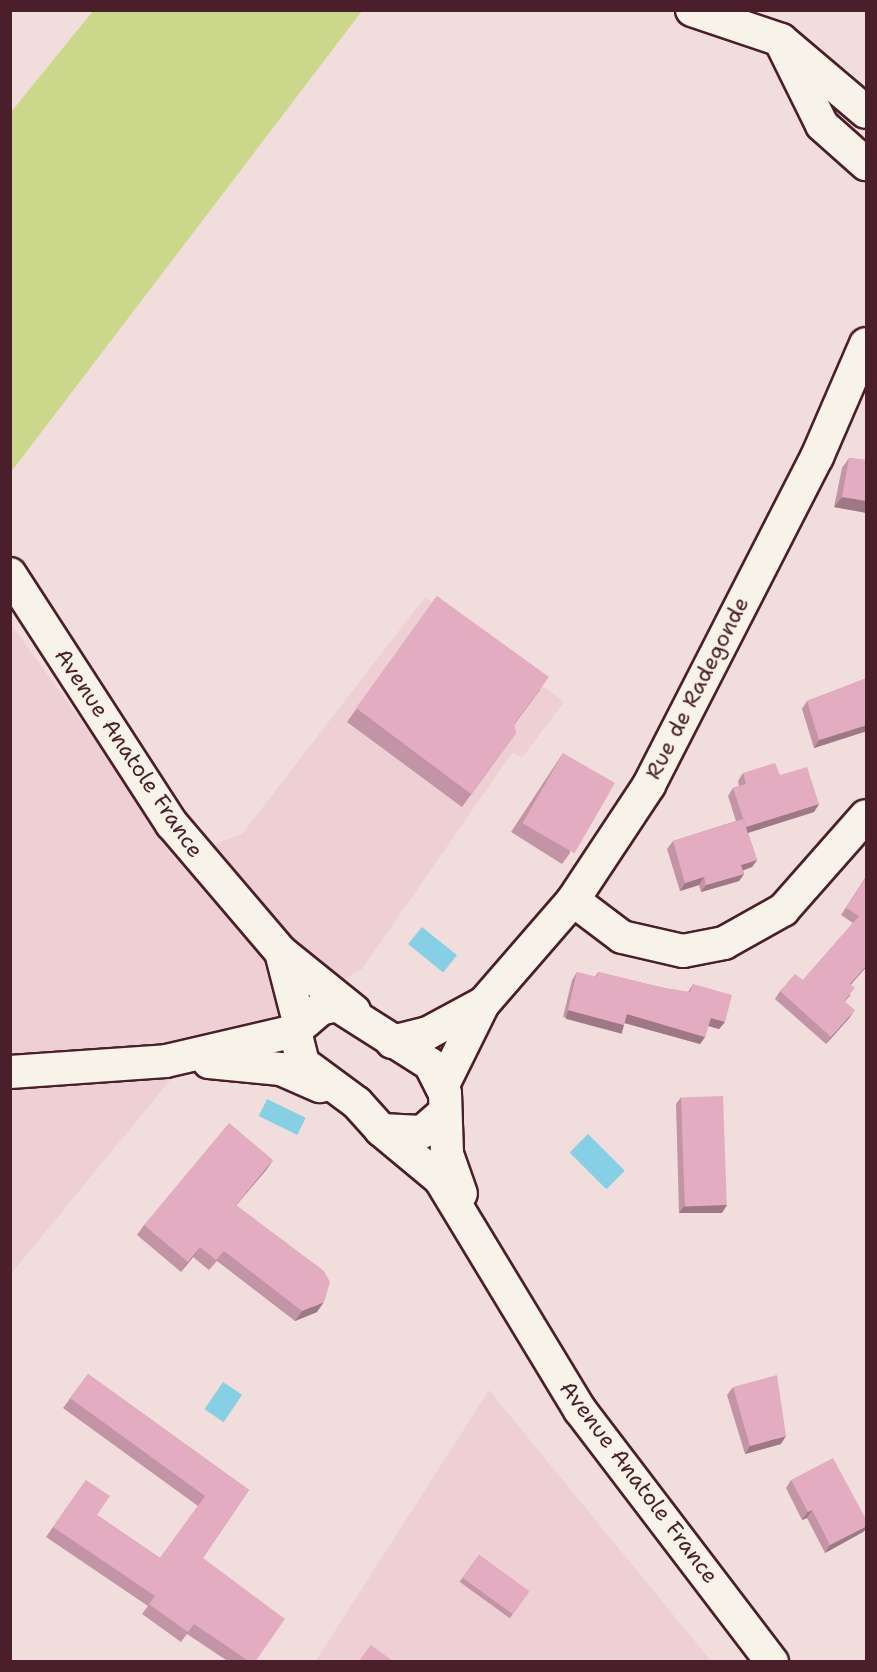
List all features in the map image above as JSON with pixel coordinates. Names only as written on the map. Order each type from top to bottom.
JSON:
[{"type":"street","points":[[692,10],[781,40],[867,112]]},
{"type":"street","points":[[781,40],[813,111],[837,141],[867,164]]},
{"type":"street","name":"Rue de Radegonde","points":[[444,1099],[483,1004],[573,900],[649,785],[817,457],[867,344]]},
{"type":"street","name":"Avenue Anatole France","points":[[10,574],[172,824],[281,952],[392,1042],[430,1064],[444,1099],[450,1169],[479,1235]]},
{"type":"street","points":[[573,900],[622,938],[683,951],[724,943],[783,910],[867,816]]},
{"type":"street","name":"Avenue Anatole France","points":[[281,952],[298,1028],[303,1063],[341,1095],[357,1103],[381,1130],[441,1179],[479,1235],[580,1410],[772,1662]]},
{"type":"street","name":"Rue de Radegonde","points":[[392,1042],[449,1024],[483,1004]]},
{"type":"street","points":[[166,1061],[298,1028],[330,1005],[354,1011]]},
{"type":"street","points":[[10,1072],[166,1061],[281,1069],[341,1095]]},
{"type":"street","points":[[381,1130],[422,1132],[444,1099]]},
{"type":"shaded area","points":[[425,597],[564,702],[522,758],[512,753],[362,969],[180,1068],[11,1274],[10,623],[181,857],[242,834]]},
{"type":"shaded area","points":[[489,1390],[711,1661],[315,1662]]},
{"type":"green space","points":[[93,11],[362,11],[11,472],[11,112]]},
{"type":"water","points":[[422,927],[457,955],[443,972],[408,944]]},
{"type":"water","points":[[267,1099],[306,1118],[297,1135],[259,1116]]},
{"type":"water","points":[[588,1134],[625,1171],[606,1189],[570,1152]]},
{"type":"water","points":[[223,1382],[242,1395],[224,1422],[205,1409]]},
{"type":"building","points":[[849,458],[867,460],[867,501],[842,497]]},
{"type":"building","points":[[437,596],[549,677],[514,724],[516,733],[471,794],[356,708]]},
{"type":"building","points":[[867,678],[867,725],[819,740],[807,701]]},
{"type":"building","points":[[563,753],[615,783],[574,853],[522,823]]},
{"type":"building","points":[[775,763],[780,775],[807,767],[819,804],[746,827],[733,788],[746,784],[743,773]]},
{"type":"building","points":[[743,819],[757,860],[741,865],[744,874],[706,885],[704,877],[685,883],[673,841]]},
{"type":"building","points":[[867,876],[867,965],[850,984],[855,988],[844,1001],[855,1010],[831,1037],[780,991],[795,974],[803,980],[859,916],[846,908]]},
{"type":"building","points":[[577,972],[597,977],[598,972],[690,992],[693,984],[732,995],[725,1022],[711,1018],[705,1037],[627,1014],[624,1025],[568,1010]]},
{"type":"building","points":[[723,1096],[727,1205],[685,1206],[681,1097]]},
{"type":"building","points":[[229,1123],[273,1160],[236,1205],[324,1271],[330,1282],[324,1302],[302,1311],[224,1251],[216,1260],[200,1247],[188,1262],[144,1225]]},
{"type":"building","points":[[88,1374],[249,1490],[203,1558],[285,1619],[255,1662],[250,1662],[194,1624],[188,1632],[149,1604],[155,1596],[53,1527],[86,1480],[110,1496],[97,1515],[160,1558],[205,1496],[70,1398]]},
{"type":"building","points":[[777,1375],[786,1436],[750,1446],[733,1387]]},
{"type":"building","points":[[833,1458],[867,1521],[867,1526],[830,1545],[812,1510],[808,1512],[791,1480]]},
{"type":"building","points":[[479,1555],[529,1591],[513,1614],[463,1578]]},
{"type":"building","points":[[371,1645],[394,1662],[358,1662]]}]
